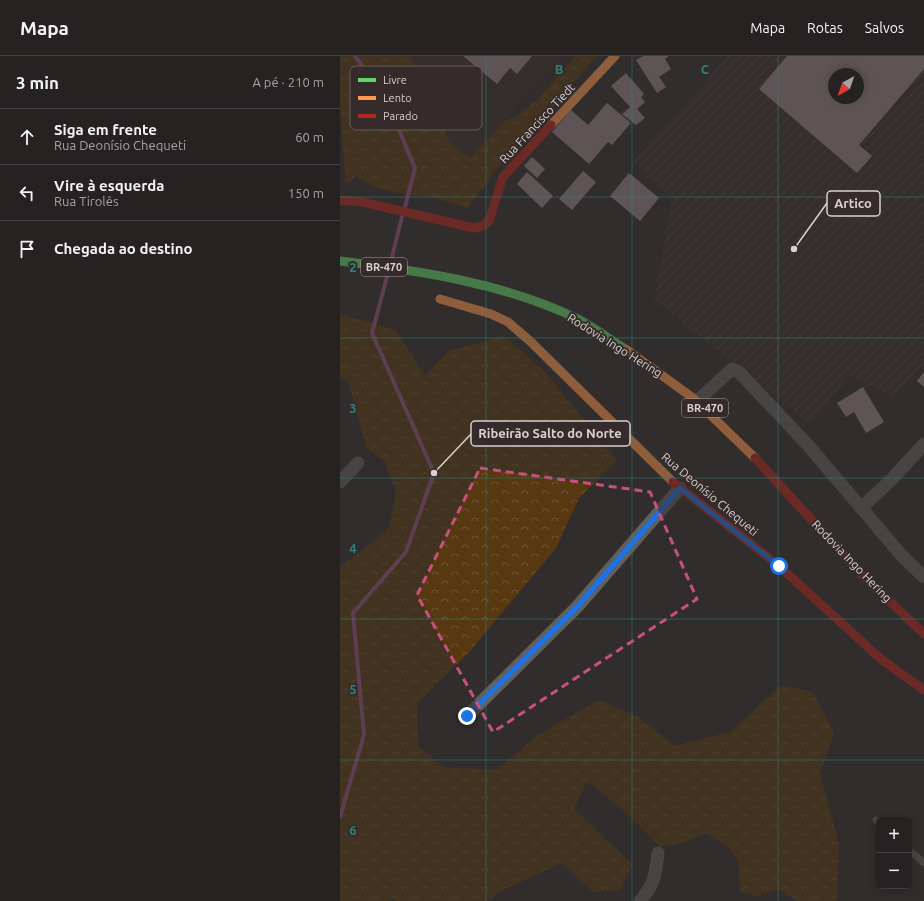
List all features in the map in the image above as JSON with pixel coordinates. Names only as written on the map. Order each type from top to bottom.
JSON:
[{"type":"main road","name":"Rua Francisco Tiedt","points":[[340,200],[362,202],[474,228],[482,226],[489,221],[503,177],[615,56]]},
{"type":"main road","name":"Rodovia Ingo Hering","points":[[341,261],[426,273],[503,290],[575,317],[661,373],[697,401],[773,477],[873,584],[924,634]]},
{"type":"main road","name":"Rua Deonísio Chequeti","points":[[440,299],[492,314],[508,322],[531,342],[680,488],[779,566],[882,660],[924,690]]},
{"type":"street","name":"BR-470","points":[[697,401],[732,369],[739,372],[807,444],[902,556],[924,577]]},
{"type":"street","points":[[861,508],[892,479],[924,444]]},
{"type":"street","points":[[340,482],[358,463]]},
{"type":"street","points":[[467,716],[577,607],[680,488]]},
{"type":"street","points":[[640,901],[655,881],[658,854]]},
{"type":"lane","points":[[912,853],[924,863]]},
{"type":"highlighted area","points":[[480,468],[650,492],[697,599],[493,732],[417,595]]},
{"type":"shaded area","points":[[410,56],[563,56],[470,158],[450,143],[444,130],[482,130],[482,66],[415,66]]},
{"type":"shaded area","points":[[728,56],[924,56],[924,364],[895,397],[849,376],[810,424],[654,300],[672,198],[633,161]]},
{"type":"green space","points":[[340,56],[410,56],[415,66],[350,66],[350,130],[444,130],[450,143],[470,158],[503,122],[516,116],[538,99],[575,56],[597,56],[494,172],[467,208],[434,198],[387,191],[363,181],[357,175],[350,182],[346,183],[340,111]]},
{"type":"green space","points":[[340,314],[396,330],[425,376],[449,351],[504,336],[546,373],[617,460],[579,498],[556,548],[470,651],[417,704],[418,746],[443,767],[497,770],[536,736],[599,700],[638,717],[676,746],[730,732],[781,685],[813,692],[834,732],[820,773],[839,844],[837,901],[796,901],[778,889],[756,896],[740,892],[738,860],[726,846],[706,833],[680,844],[661,847],[623,810],[587,781],[574,809],[632,864],[621,890],[593,892],[562,863],[497,893],[490,901],[395,901],[393,899],[388,901],[340,901],[340,567],[389,528],[396,492],[385,462],[366,447],[349,384],[340,377]]},
{"type":"building","points":[[463,56],[532,56],[517,74],[510,68],[497,84],[482,72],[482,66],[475,66]]},
{"type":"building","points":[[643,56],[669,56],[665,59],[671,69],[659,77],[666,87],[657,93],[636,60]]},
{"type":"building","points":[[787,56],[924,56],[924,69],[859,145],[872,156],[857,173],[759,89]]},
{"type":"building","points":[[626,73],[644,94],[641,97],[645,102],[637,109],[645,118],[636,125],[622,114],[630,107],[611,86]]},
{"type":"building","points":[[607,103],[631,123],[612,145],[608,142],[589,164],[552,132],[571,110],[588,125]]},
{"type":"building","points":[[532,157],[545,169],[537,178],[524,166]]},
{"type":"building","points":[[583,171],[596,182],[572,210],[559,199]]},
{"type":"building","points":[[527,172],[553,196],[542,208],[517,184]]},
{"type":"building","points":[[629,173],[659,198],[640,221],[610,196]]},
{"type":"building","points":[[924,372],[924,387],[917,381]]},
{"type":"building","points":[[863,387],[884,422],[866,433],[854,412],[846,417],[837,403]]},
{"type":"waterway","points":[[355,56],[362,66]]},
{"type":"waterway","points":[[399,130],[415,168],[405,207]]},
{"type":"waterway","points":[[391,261],[402,217]]},
{"type":"waterway","points":[[340,817],[364,735],[353,613],[406,552],[434,473],[372,333],[388,273]]},
{"type":"traffic: fast","points":[[340,261],[431,274],[492,287],[521,296],[578,319],[627,350]]},
{"type":"traffic: slow","points":[[551,125],[615,56]]},
{"type":"traffic: slow","points":[[440,299],[491,314],[508,322],[531,342],[673,482]]},
{"type":"traffic: slow","points":[[627,350],[693,398],[755,458]]},
{"type":"traffic: jam","points":[[340,200],[362,202],[474,228],[483,226],[489,221],[503,177],[551,125]]},
{"type":"traffic: jam","points":[[755,458],[865,578],[924,634]]},
{"type":"traffic: jam","points":[[673,482],[779,566],[882,660],[924,690]]},
{"type":"place","name":"Artico","points":[[794,249]]},
{"type":"place","name":"Ribeirão Salto do Norte","points":[[434,473]]},
{"type":"route","points":[[467,716],[577,607],[661,512],[680,488],[779,566]]}]
